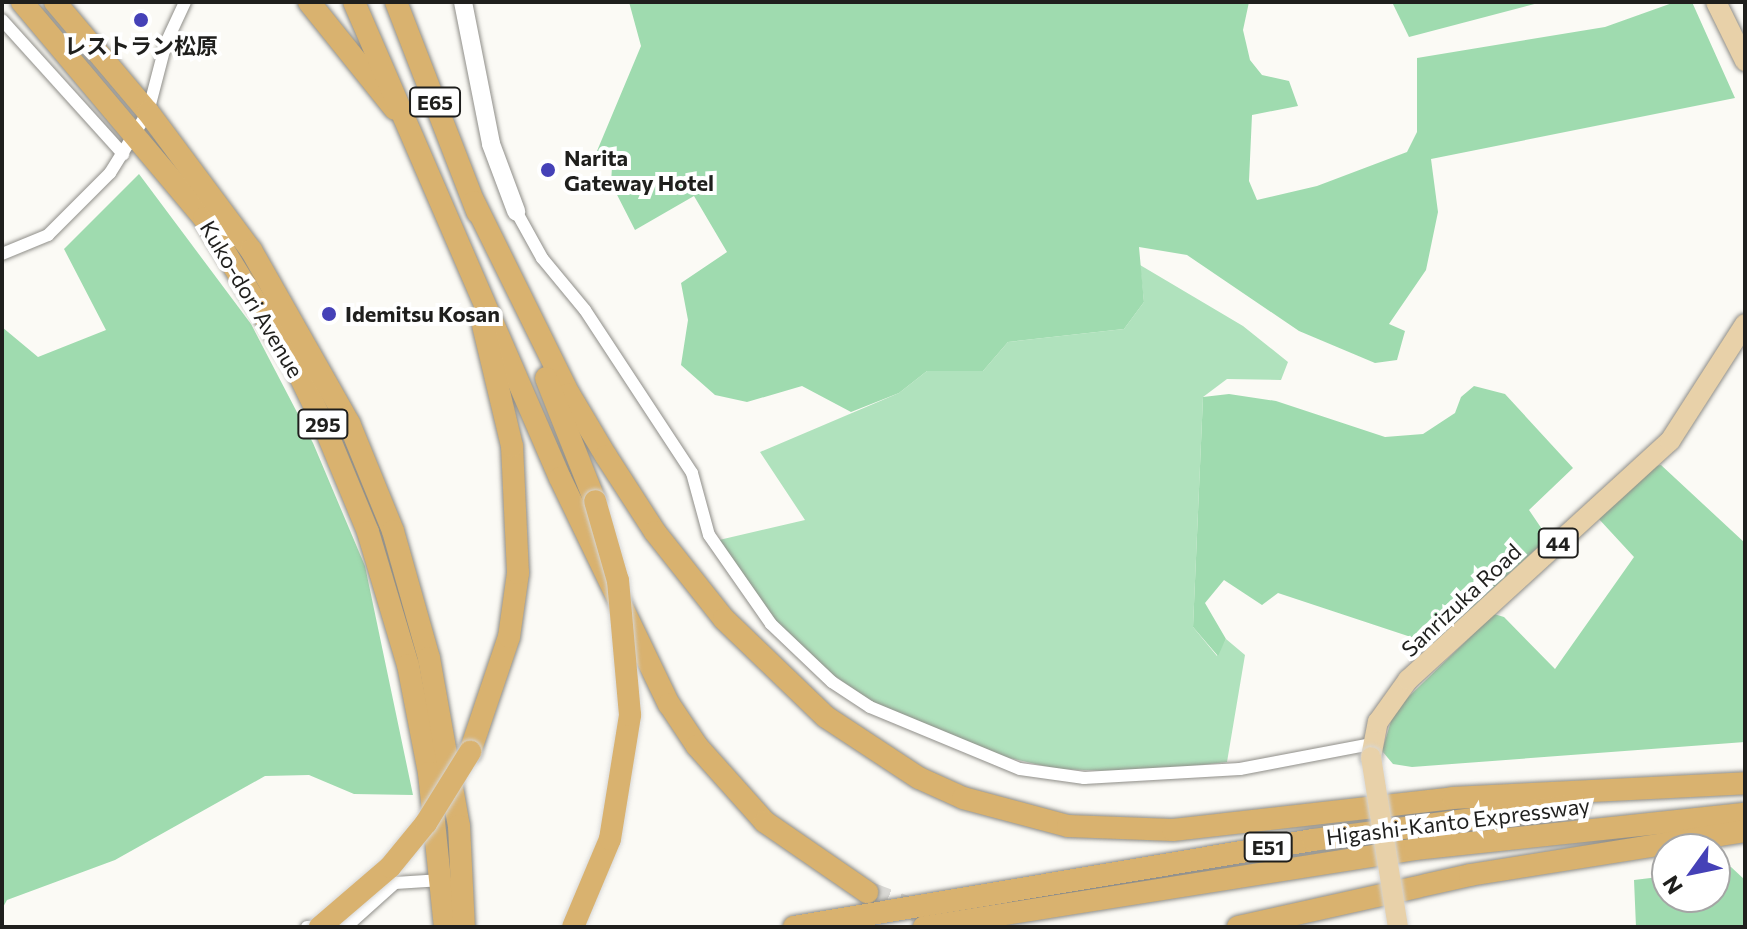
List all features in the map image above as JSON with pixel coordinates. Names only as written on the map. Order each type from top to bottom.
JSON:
[{"type":"highway","name":"Kuko-dori Avenue","points":[[22,2],[204,218],[277,335],[347,477],[408,665],[442,880],[445,927]]},
{"type":"highway","name":"Kuko-dori Avenue","points":[[55,2],[148,112],[280,294],[369,468],[415,601],[432,673],[459,826],[464,927]]},
{"type":"highway","points":[[309,2],[387,97],[428,165]]},
{"type":"highway","name":"E65","points":[[354,2],[457,236]]},
{"type":"highway","name":"E65","points":[[396,2],[474,202]]},
{"type":"highway","points":[[410,2],[441,117]]},
{"type":"highway","points":[[474,202],[595,501],[618,581],[630,715],[610,839],[573,927]]},
{"type":"highway","points":[[474,202],[569,394],[655,532],[724,619],[835,724],[919,778],[963,798],[1068,826],[1173,830],[1453,798],[1745,783]]},
{"type":"highway","points":[[320,927],[390,867],[426,823],[470,752],[509,637],[519,524],[504,405],[457,236]]},
{"type":"highway","points":[[457,236],[560,478],[669,704],[705,756],[765,822],[867,892]]},
{"type":"highway","name":"Higashi-Kanto Expressway","points":[[794,927],[1328,837],[1745,783]]},
{"type":"highway","name":"Higashi-Kanto Expressway","points":[[924,927],[1415,849],[1745,814]]},
{"type":"highway","points":[[1238,927],[1470,875],[1745,831]]},
{"type":"main road","points":[[1716,2],[1745,61]]},
{"type":"main road","name":"Sanrizuka Road","points":[[1371,751],[1378,722],[1408,680],[1670,441],[1745,324]]},
{"type":"main road","points":[[1371,751],[1398,927]]},
{"type":"street","points":[[123,83],[149,79],[185,2]]},
{"type":"street","points":[[463,2],[491,144],[516,211],[542,258],[585,310],[692,473],[709,535],[771,624],[832,682],[870,707],[1020,769],[1084,778],[1240,769],[1371,751]]},
{"type":"street","points":[[2,20],[123,154]]},
{"type":"street","points":[[2,254],[48,235],[123,154],[148,112],[161,59]]},
{"type":"street","points":[[307,927],[347,926],[395,883],[442,880]]},
{"type":"green space","points":[[629,2],[1249,2],[1243,30],[1250,60],[1262,75],[1289,81],[1298,106],[1252,115],[1249,181],[1257,200],[1317,186],[1407,152],[1417,132],[1417,58],[1605,27],[1675,2],[1692,2],[1735,98],[1431,159],[1438,212],[1426,270],[1389,324],[1405,331],[1397,360],[1375,363],[1299,331],[1187,255],[1139,247],[1144,302],[1124,329],[1008,342],[983,371],[927,371],[899,393],[851,412],[802,386],[747,402],[715,395],[681,365],[688,320],[681,283],[727,252],[694,196],[635,230],[611,183],[612,167],[597,151],[641,46]]},
{"type":"green space","points":[[1392,2],[1542,2],[1409,37]]},
{"type":"green space","points":[[139,174],[251,324],[313,443],[365,566],[413,795],[354,794],[309,775],[265,776],[115,860],[7,900],[2,909],[2,327],[38,357],[106,330],[64,249]]},
{"type":"green space","points":[[1140,265],[1243,326],[1288,362],[1281,380],[1227,379],[1203,397],[1193,627],[1217,656],[1226,639],[1245,655],[1227,762],[1139,772],[1057,769],[997,755],[872,702],[826,670],[772,618],[719,540],[805,520],[760,452],[899,393],[927,371],[983,371],[1008,342],[1124,329],[1144,302]]},
{"type":"green space","points":[[1474,386],[1505,394],[1573,468],[1529,510],[1548,538],[1432,644],[1278,593],[1262,605],[1224,580],[1205,603],[1226,639],[1218,656],[1193,627],[1203,397],[1229,394],[1276,401],[1385,437],[1423,434],[1455,413],[1461,397]]},
{"type":"green space","points":[[1661,465],[1745,543],[1745,742],[1412,767],[1393,764],[1382,751],[1394,711],[1494,614],[1504,617],[1555,669],[1634,557],[1598,518],[1650,467]]},
{"type":"green space","points":[[1731,867],[1745,880],[1745,927],[1636,927],[1634,880],[1651,878],[1651,913],[1731,913]]},
{"type":"tunnel","points":[[867,892],[917,911]]},
{"type":"place","name":"レストラン松原","points":[[141,20]]},
{"type":"place","name":"Narita Gateway Hotel","points":[[548,170]]},
{"type":"place","name":"Idemitsu Kosan","points":[[329,314]]}]
